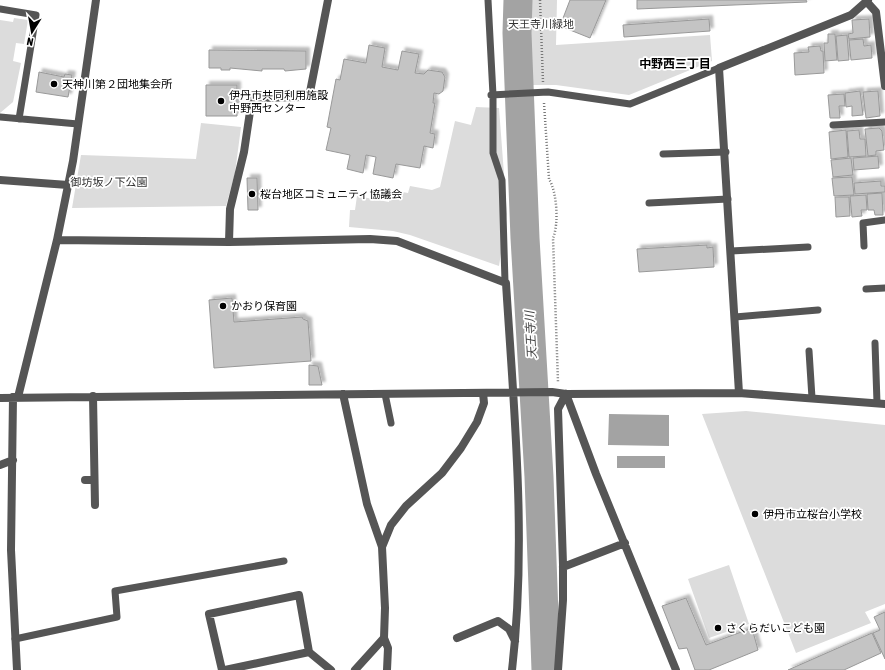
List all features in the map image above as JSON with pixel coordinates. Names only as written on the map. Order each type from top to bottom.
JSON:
[{"type":"street","points":[[17,670],[11,550],[16,397],[57,240],[78,124],[96,0]]},
{"type":"street","points":[[230,242],[230,209],[244,152],[252,98],[305,97],[310,92],[328,0]]},
{"type":"street","points":[[739,393],[726,152],[719,68],[851,15],[868,1],[876,12],[885,86]]},
{"type":"street","points":[[0,180],[68,185]]},
{"type":"street","points":[[57,240],[230,242],[370,239],[397,241],[506,283],[516,393],[520,504],[515,642],[512,670]]},
{"type":"street","points":[[0,398],[483,393],[739,393],[881,403]]},
{"type":"street","points":[[382,547],[391,525],[406,506],[442,473],[462,448],[478,422],[484,403],[483,393]]},
{"type":"street","points":[[559,393],[624,543],[676,670]]},
{"type":"street","points":[[558,670],[563,600],[558,409],[559,393]]},
{"type":"street","points":[[343,394],[344,406],[367,504],[382,547],[385,608],[384,638],[388,648],[387,670]]},
{"type":"street","points":[[93,396],[95,505]]},
{"type":"street","points":[[0,465],[13,460]]},
{"type":"street","points":[[85,480],[94,480]]},
{"type":"street","points":[[563,568],[624,543]]},
{"type":"street","points":[[309,652],[223,670],[209,614],[298,595],[309,652],[330,670]]},
{"type":"street","points":[[457,638],[498,621],[509,629],[515,642]]},
{"type":"street","points":[[355,670],[384,638]]},
{"type":"lane","points":[[488,0],[494,95],[493,153],[502,180],[504,282]]},
{"type":"lane","points":[[0,9],[36,15],[19,119]]},
{"type":"lane","points":[[494,95],[541,92],[630,104],[719,68]]},
{"type":"lane","points":[[0,117],[78,124]]},
{"type":"lane","points":[[833,125],[885,122]]},
{"type":"lane","points":[[663,154],[726,152]]},
{"type":"lane","points":[[649,203],[728,199]]},
{"type":"lane","points":[[864,246],[863,222],[885,220]]},
{"type":"lane","points":[[731,251],[808,247]]},
{"type":"lane","points":[[866,289],[885,288]]},
{"type":"lane","points":[[735,317],[818,310]]},
{"type":"lane","points":[[875,343],[881,403]]},
{"type":"lane","points":[[809,351],[812,398]]},
{"type":"lane","points":[[384,394],[391,423]]},
{"type":"lane","points":[[15,639],[117,617],[115,591],[284,561]]},
{"type":"path","points":[[540,0],[541,92],[549,179],[554,187],[557,228],[553,238],[559,393]]},
{"type":"green space","name":"天王寺川緑地","points":[[525,0],[557,0],[556,45],[710,35],[712,61],[629,95],[556,85],[530,85]]},
{"type":"green space","points":[[14,18],[28,20],[24,44],[16,43],[13,61],[21,63],[13,102],[0,113],[0,20],[13,22]]},
{"type":"green space","points":[[476,107],[499,108],[507,214],[499,266],[410,235],[393,231],[349,227],[350,210],[355,210],[357,196],[389,202],[390,190],[408,193],[410,186],[432,190],[440,187],[455,121],[471,125]]},
{"type":"green space","name":"御坊坂ノ下公園","points":[[201,123],[241,127],[235,173],[226,206],[72,208],[81,155],[196,159]]},
{"type":"green space","points":[[746,411],[885,425],[885,604],[865,612],[871,623],[796,653],[702,414]]},
{"type":"green space","points":[[729,565],[749,624],[709,638],[688,579]]},
{"type":"shaded area","points":[[609,414],[669,415],[669,446],[608,445]]},
{"type":"shaded area","points":[[617,456],[665,456],[665,468],[617,468]]},
{"type":"building","points":[[570,0],[606,0],[590,38],[560,26]]},
{"type":"building","points":[[637,0],[806,0],[807,2],[637,9]]},
{"type":"building","points":[[709,19],[710,31],[624,37],[623,25]]},
{"type":"building","points":[[869,19],[870,37],[849,39],[848,34],[853,33],[852,20]]},
{"type":"building","points":[[828,34],[835,34],[837,60],[825,61],[824,43],[828,43]]},
{"type":"building","points":[[847,35],[849,60],[838,61],[836,36]]},
{"type":"building","points":[[863,39],[864,46],[871,45],[872,58],[851,60],[849,40]]},
{"type":"building","points":[[369,45],[385,48],[382,67],[398,70],[402,51],[419,54],[415,73],[424,74],[428,70],[442,72],[445,77],[443,91],[439,94],[434,93],[433,103],[435,103],[430,133],[435,134],[433,148],[424,146],[420,168],[396,164],[393,178],[373,174],[376,157],[366,155],[363,173],[347,169],[350,155],[326,150],[331,128],[327,127],[336,79],[340,80],[344,59],[366,63]]},
{"type":"building","points":[[820,46],[821,51],[823,51],[824,73],[795,75],[794,53],[809,52],[808,47]]},
{"type":"building","points":[[209,50],[306,51],[306,69],[285,71],[284,69],[262,69],[262,71],[230,68],[230,70],[221,70],[221,68],[209,68]]},
{"type":"building","name":"天神川第２団地集会所","points":[[39,72],[64,77],[65,74],[72,75],[68,97],[36,92]]},
{"type":"building","name":"伊丹市共同利用施設 中野西センター","points":[[206,85],[237,85],[237,116],[206,116]]},
{"type":"building","points":[[860,91],[863,115],[852,116],[852,106],[846,107],[845,93]]},
{"type":"building","points":[[878,91],[880,116],[866,118],[863,92]]},
{"type":"building","points":[[844,94],[845,106],[839,106],[840,118],[830,118],[828,95]]},
{"type":"building","points":[[879,128],[882,131],[884,150],[876,151],[876,155],[868,156],[865,129]]},
{"type":"building","points":[[846,130],[848,157],[831,159],[829,132]]},
{"type":"building","points":[[859,130],[860,139],[865,139],[866,156],[849,157],[847,131]]},
{"type":"building","points":[[878,156],[879,168],[854,170],[853,158]]},
{"type":"building","points":[[851,158],[853,175],[833,177],[831,160]]},
{"type":"building","points":[[852,177],[854,195],[834,196],[832,178]]},
{"type":"building","name":"桜台地区コミュニティ協議会","points":[[247,178],[257,178],[258,210],[248,210]]},
{"type":"building","points":[[881,181],[881,186],[885,186],[885,192],[855,194],[854,183]]},
{"type":"building","points":[[882,193],[883,215],[875,215],[874,210],[868,210],[867,194]]},
{"type":"building","points":[[866,195],[867,210],[861,210],[862,216],[852,217],[850,196]]},
{"type":"building","points":[[835,197],[849,197],[850,216],[836,217]]},
{"type":"building","points":[[707,245],[707,248],[713,247],[714,267],[639,272],[637,249]]},
{"type":"building","points":[[232,298],[234,322],[302,317],[308,321],[311,361],[214,368],[209,300]]},
{"type":"building","points":[[309,365],[318,366],[322,385],[309,385]]},
{"type":"building","points":[[686,598],[706,645],[752,628],[758,650],[709,670],[695,670],[687,648],[679,649],[662,606]]},
{"type":"building","points":[[885,612],[885,659],[873,633],[880,630],[874,617]]},
{"type":"building","points":[[872,633],[881,653],[844,670],[788,670]]},
{"type":"waterway","name":"天王寺川","points":[[518,0],[517,33],[525,238],[539,477],[546,670]]},
{"type":"place","name":"天神川第２団地集会所","points":[[54,84]]},
{"type":"place","name":"伊丹市共同利用施設 中野西センター","points":[[221,101]]},
{"type":"place","name":"桜台地区コミュニティ協議会","points":[[252,194]]},
{"type":"place","name":"かおり保育園","points":[[223,306]]},
{"type":"place","name":"伊丹市立桜台小学校","points":[[755,514]]},
{"type":"place","name":"さくらだいこども園","points":[[718,628]]},
{"type":"district","name":"中野西三丁目","points":[[675,64]]}]
